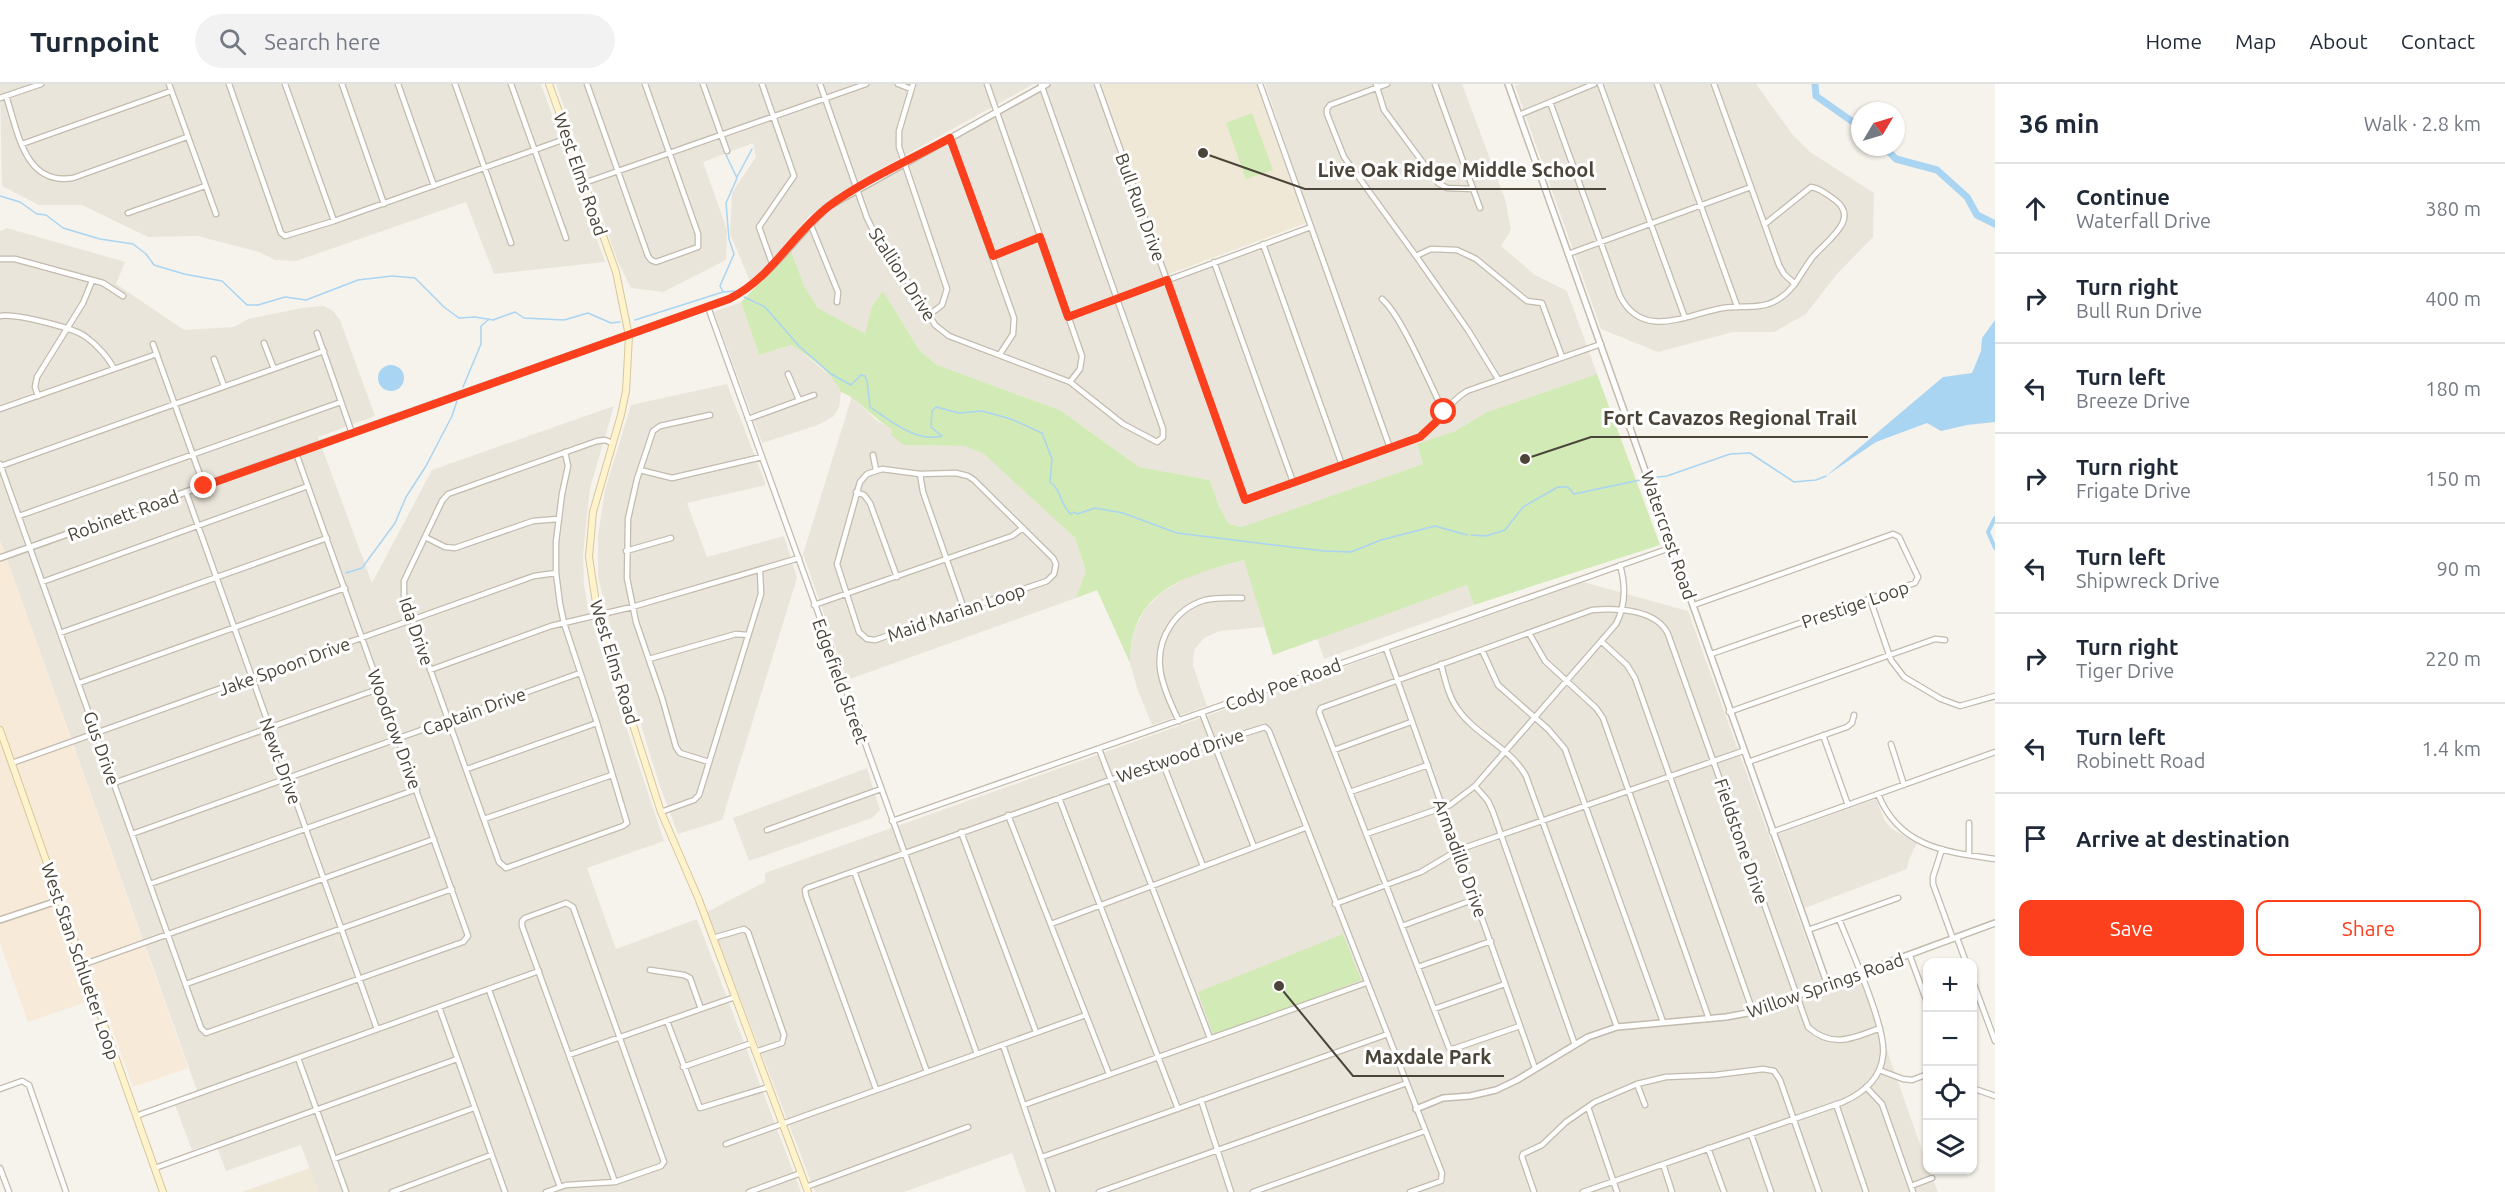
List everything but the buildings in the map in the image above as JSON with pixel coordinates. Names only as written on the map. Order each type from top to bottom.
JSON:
[{"type":"main road","name":"West Elms Road","points":[[549,84],[620,288],[629,336],[626,391],[597,494],[591,534],[589,557],[598,616],[661,812],[713,938],[807,1190]]},
{"type":"main road","name":"West Stan Schlueter Loop","points":[[0,730],[163,1192]]},
{"type":"street","points":[[0,98],[41,84]]},
{"type":"street","points":[[169,84],[216,214]]},
{"type":"street","points":[[229,84],[281,233],[285,236],[384,204],[568,138]]},
{"type":"street","points":[[285,84],[334,221]]},
{"type":"street","points":[[342,84],[384,204]]},
{"type":"street","points":[[398,84],[434,186]]},
{"type":"street","points":[[454,84],[511,243]]},
{"type":"street","points":[[511,84],[566,238]]},
{"type":"street","points":[[588,84],[651,260],[656,262],[698,247],[698,234],[645,84]]},
{"type":"street","points":[[703,84],[727,151]]},
{"type":"street","points":[[762,84],[794,176],[759,227],[773,266]]},
{"type":"street","name":"Stallion Drive","points":[[819,84],[867,218],[880,244],[916,292],[936,325],[949,336],[1070,382],[1124,424],[1153,441],[1161,440],[1162,429],[1116,298]]},
{"type":"street","points":[[584,183],[866,84]]},
{"type":"street","points":[[898,84],[912,87],[899,131],[899,147],[946,281],[947,296],[942,305],[929,315]]},
{"type":"street","points":[[987,84],[1082,356],[1080,369],[1070,382]]},
{"type":"street","name":"Bull Run Drive","points":[[1097,84],[1245,500],[1293,482]]},
{"type":"street","points":[[1260,84],[1390,448]]},
{"type":"street","points":[[1387,84],[1330,105],[1327,114],[1344,157],[1468,330],[1498,379]]},
{"type":"street","points":[[1435,84],[1480,208]]},
{"type":"street","name":"Watercrest Road","points":[[1508,84],[1828,986]]},
{"type":"street","points":[[1519,115],[1594,84]]},
{"type":"street","points":[[1600,84],[1685,318]]},
{"type":"street","points":[[1657,84],[1737,306]]},
{"type":"street","points":[[1714,84],[1781,270],[1795,284]]},
{"type":"street","points":[[1043,85],[1116,298]]},
{"type":"street","name":"Robinett Road","points":[[0,558],[708,307],[747,289],[773,266],[810,223],[830,206],[856,189],[1043,85]]},
{"type":"street","points":[[1377,86],[1384,110],[1438,183],[1447,188],[1473,189]]},
{"type":"street","points":[[22,144],[171,91]]},
{"type":"street","points":[[6,96],[22,144],[36,169],[52,179],[64,180],[187,137]]},
{"type":"street","points":[[1550,102],[1620,296],[1631,312],[1637,316],[1656,322],[1669,322],[1737,306],[1758,307],[1774,302],[1795,284],[1813,256],[1844,223],[1845,214],[1839,203],[1811,187],[1764,224]]},
{"type":"street","points":[[950,138],[1015,323],[1011,339],[1000,354]]},
{"type":"street","points":[[128,213],[205,186]]},
{"type":"street","points":[[1568,254],[1751,188]]},
{"type":"street","points":[[810,223],[838,292],[837,302]]},
{"type":"street","points":[[1068,317],[1311,226]]},
{"type":"street","points":[[993,256],[1040,237]]},
{"type":"street","points":[[1263,244],[1342,465]]},
{"type":"street","points":[[1416,256],[1431,249],[1457,250],[1476,259],[1527,301],[1542,303],[1562,357]]},
{"type":"street","points":[[0,259],[15,259],[92,281],[111,287],[123,296]]},
{"type":"street","points":[[1215,262],[1293,482],[1420,437],[1467,391],[1601,344]]},
{"type":"street","points":[[38,396],[35,387],[37,377],[83,303],[92,281]]},
{"type":"street","points":[[1382,299],[1401,326],[1444,412]]},
{"type":"street","name":"Edgefield Street","points":[[708,307],[977,1054]]},
{"type":"street","points":[[0,316],[18,315],[85,336],[109,360],[114,369]]},
{"type":"street","points":[[317,333],[352,433]]},
{"type":"street","points":[[264,343],[274,369]]},
{"type":"street","points":[[153,344],[204,486]]},
{"type":"street","points":[[0,465],[324,351]]},
{"type":"street","points":[[0,409],[157,354]]},
{"type":"street","points":[[214,359],[224,386]]},
{"type":"street","points":[[788,374],[799,400]]},
{"type":"street","points":[[748,419],[814,395]]},
{"type":"street","points":[[19,516],[341,402]]},
{"type":"street","points":[[709,762],[685,755],[678,750],[632,607],[627,578],[626,551],[628,519],[652,434],[656,428],[710,415]]},
{"type":"street","name":"Ida Drive","points":[[612,443],[597,441],[448,494],[442,501],[403,585],[430,670],[503,867],[509,867],[627,823],[612,775]]},
{"type":"street","points":[[484,819],[612,775],[564,623],[556,573],[558,519],[568,466],[565,452]]},
{"type":"street","name":"Woodrow Drive","points":[[296,453],[468,933],[468,939],[359,979]]},
{"type":"street","points":[[873,455],[876,470]]},
{"type":"street","points":[[640,470],[672,478],[762,457]]},
{"type":"street","name":"Gus Drive","points":[[0,465],[205,1032],[359,979]]},
{"type":"street","name":"Maid Marian Loop","points":[[876,470],[920,474],[956,473],[974,480],[1053,558],[1056,564],[1054,574],[1047,580],[871,641],[862,636],[838,573],[838,556],[856,492],[863,478],[876,470]]},
{"type":"street","points":[[920,474],[923,492],[964,609]]},
{"type":"street","points":[[42,582],[308,486]]},
{"type":"street","name":"Newt Drive","points":[[186,492],[377,1029]]},
{"type":"street","points":[[856,492],[864,495],[870,503],[897,577]]},
{"type":"street","points":[[425,537],[445,547],[455,548],[533,520],[558,519]]},
{"type":"street","points":[[814,606],[1012,536],[1023,528]]},
{"type":"street","name":"Prestige Loop","points":[[1694,605],[1893,534],[1896,535],[1918,577],[1918,581],[1870,599],[1711,654]]},
{"type":"street","points":[[60,633],[327,538]]},
{"type":"street","points":[[626,551],[671,538]]},
{"type":"street","name":"Cody Poe Road","points":[[892,821],[1674,547]]},
{"type":"street","points":[[430,670],[564,623],[632,607],[799,558]]},
{"type":"street","points":[[1366,834],[1443,808],[1461,799],[1474,786],[1616,624],[1622,611],[1624,585],[1620,565]]},
{"type":"street","points":[[661,812],[697,798],[762,587],[760,571]]},
{"type":"street","name":"Jake Spoon Drive","points":[[12,763],[534,576],[556,573]]},
{"type":"street","points":[[79,683],[345,588]]},
{"type":"street","points":[[1179,721],[1160,668],[1161,647],[1168,629],[1180,614],[1197,603],[1217,598],[1242,598]]},
{"type":"street","points":[[1870,599],[1889,656],[1893,665],[1904,677],[1948,703],[1967,705],[1995,696]]},
{"type":"street","name":"Fieldstone Drive","points":[[1334,750],[1319,712],[1321,708],[1592,610],[1622,611],[1656,619],[1666,630],[1806,1023],[1817,1034],[1845,1041],[1880,1028]]},
{"type":"street","points":[[1529,633],[1545,661],[1596,708],[1603,718],[1709,1019]]},
{"type":"street","points":[[649,659],[736,634],[748,635]]},
{"type":"street","points":[[1729,712],[1935,639],[1945,640]]},
{"type":"street","points":[[1602,642],[1627,665],[1635,678],[1753,1012]]},
{"type":"street","name":"Armadillo Drive","points":[[1386,648],[1535,1068]]},
{"type":"street","points":[[1482,650],[1498,685],[1566,749],[1663,1022]]},
{"type":"street","points":[[1441,664],[1457,709],[1505,751],[1525,773],[1617,1027]]},
{"type":"street","name":"Captain Drive","points":[[132,834],[580,673]]},
{"type":"street","points":[[114,783],[381,688]]},
{"type":"street","points":[[1202,713],[1254,847]]},
{"type":"street","points":[[1748,762],[1852,723],[1854,715]]},
{"type":"street","points":[[1411,722],[1334,750],[1451,1049],[1520,1026]]},
{"type":"street","points":[[467,769],[597,723]]},
{"type":"street","name":"Westwood Drive","points":[[876,1089],[810,907],[806,889],[1162,761],[1260,727],[1267,728],[1442,1173],[1442,1180],[1410,1192]]},
{"type":"street","points":[[1823,735],[1848,805]]},
{"type":"street","points":[[1891,744],[1904,785]]},
{"type":"street","points":[[1099,749],[1210,1038]]},
{"type":"street","points":[[1335,904],[1429,867],[1458,850],[1743,751]]},
{"type":"street","points":[[1772,832],[1995,752]]},
{"type":"street","points":[[1162,761],[1203,866]]},
{"type":"street","points":[[1350,792],[1428,765]]},
{"type":"street","points":[[1474,786],[1488,801],[1502,836],[1575,1045]]},
{"type":"street","points":[[150,884],[417,789]]},
{"type":"street","points":[[767,830],[880,789]]},
{"type":"street","points":[[1878,794],[1888,814],[1902,831],[1942,849],[1995,859]]},
{"type":"street","points":[[1059,798],[1178,1109]]},
{"type":"street","points":[[1008,815],[1109,1074]]},
{"type":"street","points":[[1969,855],[1970,823]]},
{"type":"street","points":[[1051,924],[1305,828]]},
{"type":"street","points":[[961,832],[1036,1032]]},
{"type":"street","points":[[82,965],[434,839]]},
{"type":"street","points":[[1942,849],[1933,884],[1964,958]]},
{"type":"street","points":[[854,872],[927,1072]]},
{"type":"street","points":[[186,984],[452,889]]},
{"type":"street","points":[[1808,930],[1898,898]]},
{"type":"street","points":[[1402,926],[1475,899]]},
{"type":"street","points":[[0,920],[60,900]]},
{"type":"street","points":[[546,1192],[572,1184],[615,1182],[663,1164],[664,1159],[570,903],[522,921],[615,1182]]},
{"type":"street","points":[[1583,1192],[1849,1100],[1876,1077],[1884,1049],[1880,1028],[1839,919]]},
{"type":"street","name":"Willow Springs Road","points":[[1416,1109],[1443,1098],[1470,1096],[1496,1090],[1604,1030],[1753,1012],[1995,923]]},
{"type":"street","points":[[713,938],[737,930],[744,929],[748,932],[785,1040],[755,1052]]},
{"type":"street","points":[[1418,967],[1491,942]]},
{"type":"street","points":[[1910,956],[1923,991]]},
{"type":"street","points":[[650,970],[690,978],[701,1009]]},
{"type":"street","points":[[136,1116],[539,971]]},
{"type":"street","points":[[1024,1105],[1366,983]]},
{"type":"street","points":[[1434,1009],[1505,984]]},
{"type":"street","points":[[489,990],[560,1187]]},
{"type":"street","points":[[1977,992],[1995,1041]]},
{"type":"street","points":[[569,1055],[735,997]]},
{"type":"street","points":[[439,1008],[505,1192]]},
{"type":"street","points":[[726,1144],[1086,1015]]},
{"type":"street","points":[[667,1021],[700,1108],[769,1088]]},
{"type":"street","points":[[1042,1157],[1388,1034]]},
{"type":"street","points":[[683,1067],[752,1043]]},
{"type":"street","points":[[1003,1045],[1053,1192]]},
{"type":"street","points":[[298,1058],[346,1192]]},
{"type":"street","points":[[155,1168],[457,1059]]},
{"type":"street","points":[[1534,1192],[1523,1154],[1542,1145],[1566,1122],[1604,1097],[1637,1084],[1666,1077],[1715,1076],[1770,1069],[1780,1080],[1819,1192]]},
{"type":"street","points":[[1879,1070],[1903,1079],[1912,1080],[1923,1076]]},
{"type":"street","points":[[0,1089],[22,1081],[26,1082],[66,1192]]},
{"type":"street","points":[[1099,1192],[1407,1083]]},
{"type":"street","points":[[1637,1084],[1645,1105]]},
{"type":"street","points":[[1866,1087],[1882,1104],[1913,1192]]},
{"type":"street","points":[[1977,1090],[1995,1096]]},
{"type":"street","points":[[1201,1100],[1231,1192]]},
{"type":"street","points":[[1836,1104],[1866,1192]]},
{"type":"street","points":[[1588,1107],[1617,1192]]},
{"type":"street","points":[[334,1159],[474,1108]]},
{"type":"street","points":[[807,1190],[969,1127]]},
{"type":"street","points":[[1253,1192],[1425,1131]]},
{"type":"street","points":[[1751,1134],[1771,1192]]},
{"type":"street","points":[[1708,1148],[1724,1192]]},
{"type":"street","points":[[392,1192],[492,1155]]},
{"type":"street","points":[[1663,1164],[1672,1192]]},
{"type":"street","points":[[0,1167],[9,1192]]},
{"type":"street","points":[[749,1192],[801,1173]]},
{"type":"street","points":[[1911,1186],[1932,1178]]},
{"type":"shaded area","points":[[0,84],[541,84],[605,262],[494,274],[466,202],[296,261],[275,260],[259,252],[198,236],[148,237],[82,205],[39,205],[2,186]]},
{"type":"shaded area","points":[[556,84],[1034,84],[859,181],[810,215],[762,271],[750,281],[730,234],[732,193],[756,157],[753,143],[703,162],[727,230],[726,260],[663,292],[631,288],[618,262]]},
{"type":"shaded area","points":[[1053,84],[1101,84],[1173,282],[1313,225],[1265,84],[1462,84],[1505,199],[1511,230],[1501,246],[1535,275],[1567,291],[1597,374],[1487,412],[1455,431],[1417,444],[1423,464],[1243,527],[1229,524],[1219,507],[1210,480],[1139,467],[1060,410],[937,365],[920,351],[883,291],[872,306],[865,335],[818,308],[805,288],[791,251],[815,223],[846,198],[861,192]]},
{"type":"shaded area","points":[[1101,84],[1256,84],[1306,223],[1169,274]]},
{"type":"shaded area","points":[[1520,84],[1756,84],[1792,134],[1810,152],[1874,193],[1873,237],[1836,275],[1806,314],[1774,332],[1733,332],[1658,352],[1601,329],[1515,86]]},
{"type":"shaded area","points":[[7,228],[125,262],[116,284],[184,330],[234,327],[248,319],[302,308],[324,306],[333,311],[340,320],[375,416],[318,437],[372,583],[432,470],[614,406],[590,488],[583,554],[584,584],[588,609],[600,648],[664,841],[587,868],[616,949],[697,919],[801,1192],[318,1192],[301,1145],[226,1171],[215,1142],[192,1150],[175,1105],[199,1096],[0,540],[0,231]]},
{"type":"shaded area","points":[[741,302],[759,355],[791,345],[838,383],[841,392],[839,407],[834,416],[818,425],[762,443],[714,312]]},
{"type":"shaded area","points":[[727,384],[766,485],[687,503],[707,557],[784,536],[797,578],[722,820],[678,834],[660,786],[611,629],[598,577],[598,536],[605,490],[631,405]]},
{"type":"shaded area","points":[[852,396],[877,421],[893,429],[904,445],[966,446],[984,454],[1002,470],[1075,538],[1086,571],[1076,598],[847,680],[803,554]]},
{"type":"shaded area","points":[[0,540],[188,1068],[133,1087],[101,997],[28,1022],[0,943]]},
{"type":"shaded area","points":[[1245,560],[1264,627],[1220,631],[1204,638],[1194,650],[1193,666],[1207,706],[1152,725],[1130,663],[1130,647],[1135,629],[1145,609],[1160,594],[1192,574]]},
{"type":"shaded area","points":[[1583,582],[1688,611],[1822,983],[1860,974],[1923,1153],[1923,1174],[1931,1174],[1938,1192],[1026,1192],[1012,1153],[904,1192],[815,1192],[707,912],[765,882],[765,873]]},
{"type":"shaded area","points":[[1467,585],[1474,605],[1324,659],[1317,638]]},
{"type":"shaded area","points":[[867,768],[880,810],[872,818],[749,861],[733,818]]},
{"type":"shaded area","points":[[1876,799],[1885,821],[1892,829],[1917,843],[1907,869],[1805,908],[1778,834]]},
{"type":"shaded area","points":[[310,1168],[318,1192],[242,1192]]},
{"type":"green space","points":[[1252,113],[1273,170],[1246,179],[1226,123]]},
{"type":"green space","points":[[791,251],[805,288],[818,308],[865,334],[872,306],[883,291],[920,351],[937,365],[1060,410],[1139,467],[1210,480],[1219,507],[1229,524],[1242,527],[1423,464],[1417,444],[1455,431],[1487,412],[1597,374],[1660,545],[1474,605],[1467,585],[1273,655],[1244,560],[1182,580],[1165,590],[1140,618],[1132,638],[1130,663],[1097,590],[1076,598],[1086,571],[1075,538],[984,454],[965,446],[904,445],[891,435],[892,429],[841,392],[826,372],[791,345],[759,355],[741,302]]},
{"type":"green space","points":[[1343,934],[1361,980],[1214,1037],[1198,992]]},
{"type":"water","points":[[1995,320],[1995,422],[1941,431],[1927,423],[1876,442],[1826,476],[1943,377],[1972,373],[1981,351],[1982,338]]},
{"type":"water","points":[[391,365],[400,369],[404,378],[400,387],[391,391],[382,387],[378,378],[382,369]]},
{"type":"waterway","points":[[1815,84],[1816,96],[1851,121]]},
{"type":"waterway","points":[[737,177],[752,149]]},
{"type":"waterway","points":[[726,155],[737,178],[726,203],[729,239],[734,254],[720,286],[723,292],[736,291]]},
{"type":"waterway","points":[[1893,156],[1896,159],[1937,170],[1967,197],[1977,215],[1995,224]]},
{"type":"waterway","points":[[0,196],[20,202],[37,214],[46,215],[63,228],[100,239],[133,244],[146,254],[154,265],[184,274],[222,281],[247,305],[258,305],[285,297],[306,300],[358,280],[392,276],[415,278],[444,307],[459,318],[475,317],[493,320],[515,312],[524,318],[564,320],[588,313],[611,323],[620,322]]},
{"type":"waterway","points":[[635,320],[723,292]]},
{"type":"waterway","points":[[744,297],[765,307],[799,346],[831,374],[851,385],[861,375],[865,376],[870,407],[913,434],[942,436],[931,427],[932,411],[936,407],[959,413],[982,411],[1011,419],[1042,433],[1052,459],[1050,482],[1057,489],[1067,511],[1071,514],[1095,508],[1123,513],[1177,533],[1324,551],[1351,552],[1381,540],[1435,526],[1467,535]]},
{"type":"waterway","points":[[463,387],[481,344],[481,326],[488,320]]},
{"type":"waterway","points":[[346,573],[362,568],[395,523],[406,497],[426,466],[452,416],[457,401]]},
{"type":"waterway","points":[[1649,478],[1667,476],[1730,454],[1750,453],[1794,482],[1816,480],[1826,476]]},
{"type":"waterway","points":[[1471,535],[1486,536],[1505,530],[1523,507],[1558,487],[1568,487],[1574,494],[1645,479]]},
{"type":"waterway","points":[[1995,518],[1988,532],[1995,548]]},
{"type":"place","name":"Live Oak Ridge Middle School","points":[[1203,153]]},
{"type":"place","name":"Fort Cavazos Regional Trail","points":[[1525,459]]},
{"type":"place","name":"Maxdale Park","points":[[1279,986]]},
{"type":"route","points":[[204,486],[729,299],[747,289],[765,274],[810,223],[830,206],[856,189],[950,138],[993,256],[1040,237],[1068,317],[1167,280],[1245,500],[1420,437],[1444,412]]}]
